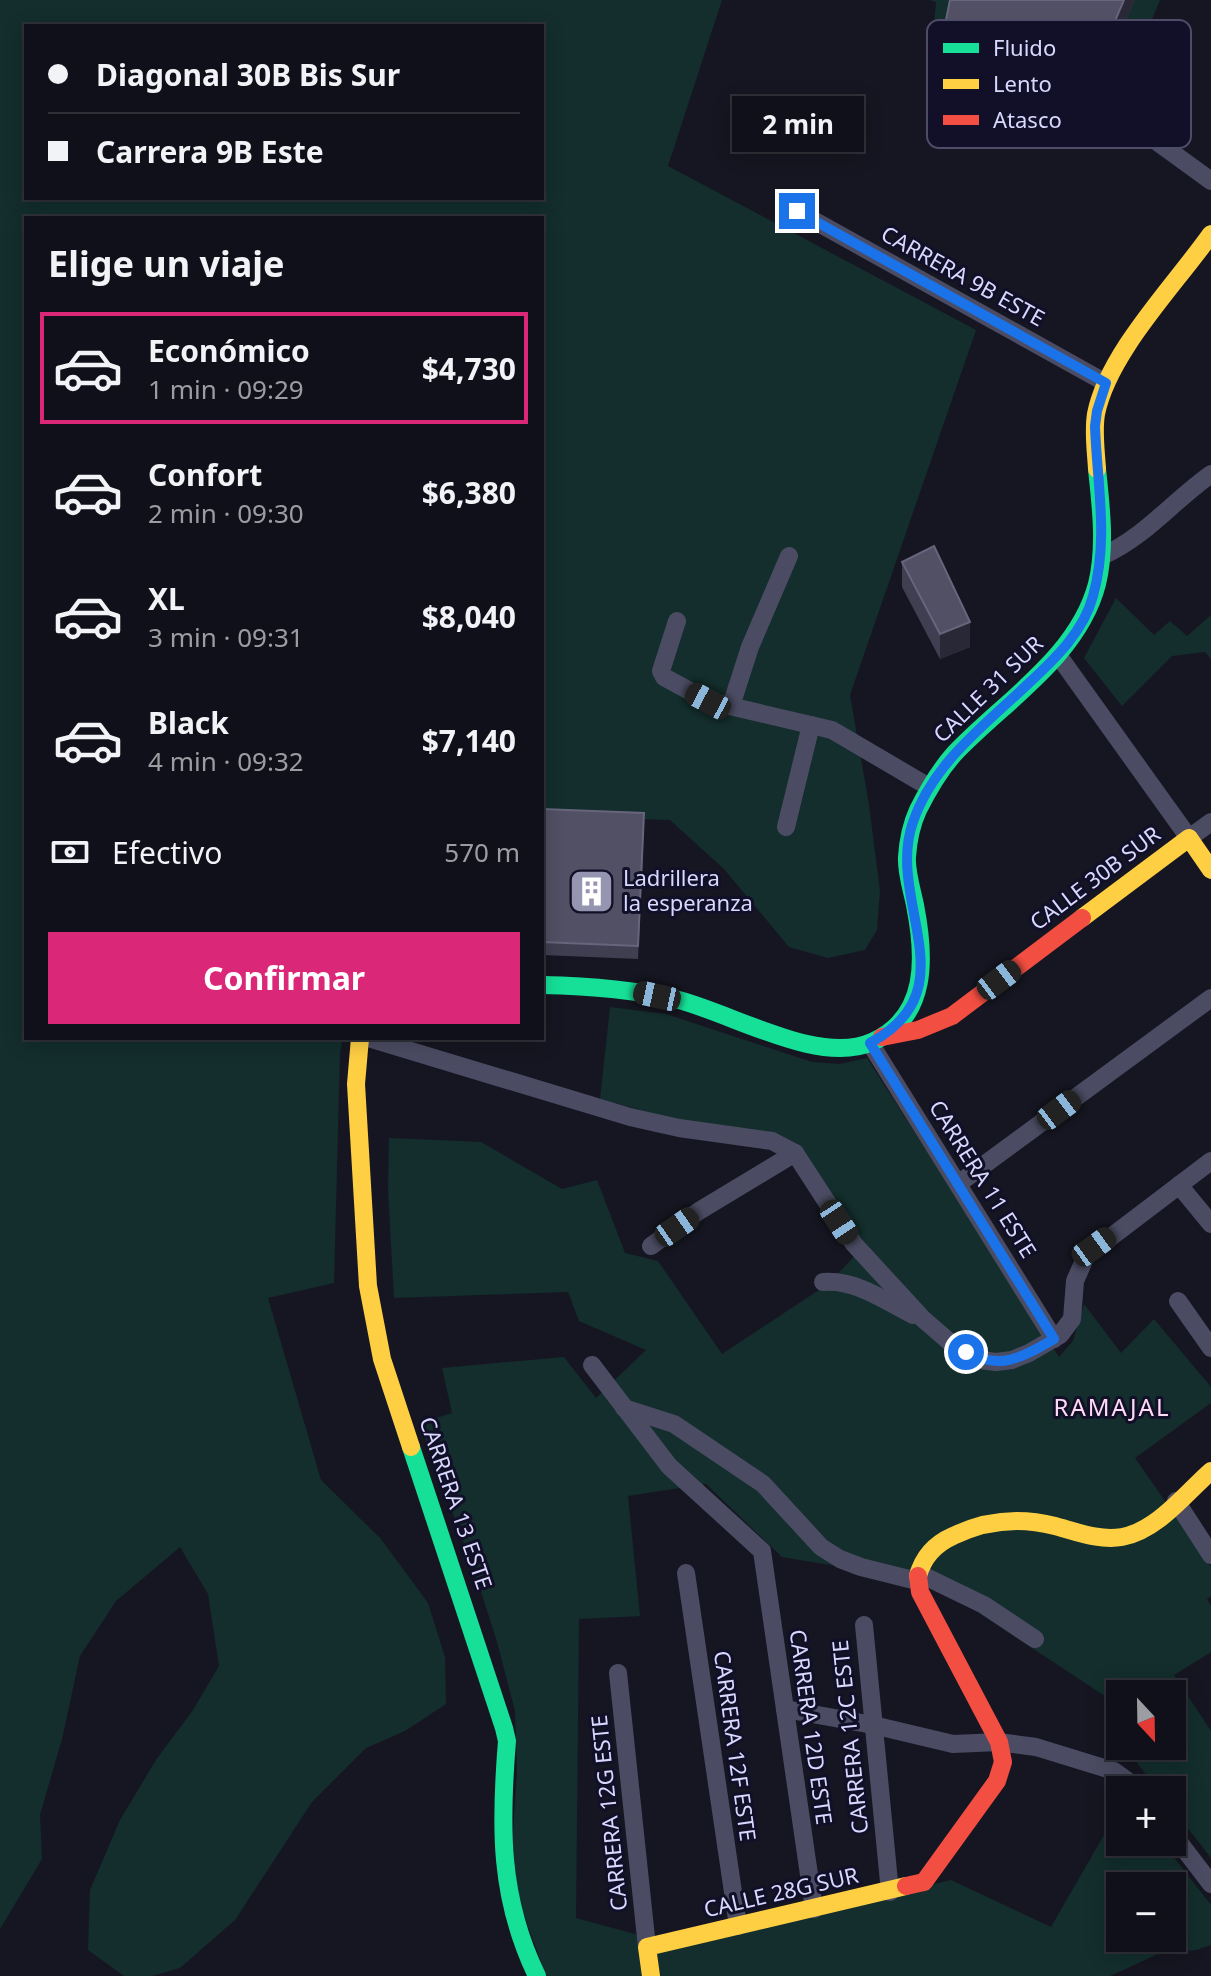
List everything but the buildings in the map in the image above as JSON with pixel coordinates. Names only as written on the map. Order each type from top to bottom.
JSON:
[{"type":"main road","name":"CALLE 31 SUR","points":[[876,1040],[893,1029],[911,1008],[920,983],[922,956],[908,873],[908,839],[919,807],[929,787],[952,757],[1058,655],[1089,607],[1102,556],[1095,426],[1106,383],[1211,234]]},
{"type":"main road","points":[[1189,838],[1211,870]]},
{"type":"main road","name":"CALLE 30B SUR","points":[[876,1040],[911,1034],[952,1016],[1189,838]]},
{"type":"main road","points":[[544,985],[603,988],[674,999],[816,1048],[844,1050],[876,1040]]},
{"type":"main road","name":"CARRERA 13 ESTE","points":[[360,1040],[356,1069],[371,1319],[504,1728],[507,1741],[503,1843],[505,1877],[516,1934],[537,1976]]},
{"type":"main road","points":[[999,1742],[924,1601],[917,1577],[925,1555],[937,1544],[983,1526],[1014,1520],[1123,1537],[1142,1530],[1211,1471]]},
{"type":"main road","name":"CALLE 28G SUR","points":[[647,1947],[924,1882],[997,1781],[1003,1762],[999,1742]]},
{"type":"main road","points":[[647,1947],[651,1976]]},
{"type":"street","points":[[1166,148],[1211,181]]},
{"type":"street","name":"CARRERA 9B ESTE","points":[[797,211],[1106,383]]},
{"type":"street","points":[[1102,556],[1133,539],[1181,495],[1211,474]]},
{"type":"street","points":[[731,706],[750,647],[789,556]]},
{"type":"street","points":[[677,621],[661,671],[664,677],[708,701],[832,730],[929,787]]},
{"type":"street","points":[[1058,655],[1189,838]]},
{"type":"street","points":[[786,827],[811,725]]},
{"type":"street","name":"CALLE 30B SUR","points":[[1189,838],[1211,822]]},
{"type":"street","points":[[958,1184],[1211,998]]},
{"type":"street","points":[[375,1040],[630,1117],[679,1128],[772,1141],[795,1153],[854,1244],[923,1319],[952,1344],[980,1360],[1012,1360],[1054,1339],[1067,1328],[1072,1319],[1075,1281],[1086,1256],[1211,1161]]},
{"type":"street","name":"CARRERA 11 ESTE","points":[[876,1040],[958,1184],[1054,1339]]},
{"type":"street","points":[[651,1246],[699,1211],[795,1153]]},
{"type":"street","points":[[1179,1185],[1211,1224]]},
{"type":"street","points":[[823,1282],[838,1281],[854,1286],[923,1319]]},
{"type":"street","points":[[1178,1301],[1211,1348]]},
{"type":"street","points":[[592,1365],[624,1408],[674,1424],[763,1484],[821,1547],[840,1559],[861,1567],[917,1577],[984,1605],[1035,1639]]},
{"type":"street","name":"CARRERA 12D ESTE","points":[[624,1408],[669,1466],[762,1551],[814,1909]]},
{"type":"street","points":[[1176,1501],[1211,1555]]},
{"type":"street","name":"CARRERA 12F ESTE","points":[[686,1573],[738,1926]]},
{"type":"street","name":"CARRERA 12C ESTE","points":[[864,1625],[890,1892]]},
{"type":"street","name":"CARRERA 12G ESTE","points":[[618,1673],[647,1947]]},
{"type":"street","points":[[785,1709],[953,1744],[999,1742],[1036,1747],[1096,1764],[1122,1776]]},
{"type":"street","points":[[1186,1851],[1211,1884]]},
{"type":"green space","points":[[0,0],[722,0],[668,166],[976,330],[850,695],[880,891],[877,930],[865,950],[828,958],[789,947],[724,869],[670,820],[544,816],[544,216],[24,216],[24,1040],[343,1040],[334,1283],[268,1298],[321,1480],[381,1539],[428,1603],[445,1657],[446,1704],[405,1731],[366,1748],[312,1802],[235,1920],[180,1968],[152,1976],[124,1976],[88,1950],[90,1890],[120,1820],[219,1666],[208,1594],[180,1547],[116,1601],[80,1656],[62,1739],[40,1815],[42,1859],[0,1929]]},
{"type":"green space","points":[[929,0],[1160,0],[1152,20],[935,20],[936,2]]},
{"type":"green space","points":[[1116,598],[1154,635],[1170,621],[1187,636],[1211,615],[1211,659],[1205,652],[1172,656],[1122,706],[1084,658]]},
{"type":"green space","points":[[610,1007],[666,1014],[812,1062],[839,1064],[867,1058],[1059,1357],[1073,1341],[1084,1304],[1121,1353],[1154,1319],[1211,1387],[1211,1403],[1135,1458],[1211,1567],[1211,1596],[1207,1599],[1211,1606],[1211,1652],[1174,1675],[1177,1680],[1106,1680],[1106,1697],[932,1582],[782,1557],[706,1484],[628,1496],[640,1616],[579,1619],[576,1918],[679,1946],[951,1880],[1051,1927],[1106,1831],[1106,1856],[1173,1856],[1185,1872],[1106,1872],[1106,1952],[1177,1952],[1158,1954],[1110,1976],[546,1976],[510,1877],[517,1773],[515,1711],[477,1579],[420,1423],[452,1413],[442,1368],[564,1357],[596,1398],[646,1350],[579,1321],[568,1292],[394,1298],[388,1190],[389,1138],[481,1142],[562,1189],[597,1180],[625,1253],[658,1261],[722,1354],[828,1284],[864,1246],[804,1155],[600,1099]]},
{"type":"green space","points":[[1186,1693],[1211,1731],[1211,1858],[1186,1826],[1186,1776],[1147,1776],[1137,1763],[1138,1760],[1186,1760]]},
{"type":"green space","points":[[1186,1873],[1211,1905],[1211,1945],[1186,1951]]},
{"type":"traffic: fast","points":[[544,985],[608,989],[675,999],[774,1034],[826,1047],[850,1048],[872,1042],[891,1031],[904,1017],[919,983],[921,944],[907,863],[909,839],[916,815],[949,760],[1037,677],[1074,634],[1087,610],[1097,584],[1101,556],[1097,469]]},
{"type":"traffic: fast","points":[[411,1447],[504,1728],[507,1741],[503,1803],[505,1861],[515,1918],[537,1976]]},
{"type":"traffic: slow","points":[[1097,469],[1096,414],[1114,367],[1144,320],[1211,234]]},
{"type":"traffic: slow","points":[[1082,918],[1189,838],[1211,870]]},
{"type":"traffic: slow","points":[[360,1040],[356,1084],[368,1286],[382,1359],[411,1447]]},
{"type":"traffic: slow","points":[[918,1576],[927,1557],[941,1543],[991,1523],[1042,1523],[1105,1538],[1135,1533],[1159,1519],[1211,1471]]},
{"type":"traffic: slow","points":[[651,1976],[647,1947],[906,1886]]},
{"type":"traffic: jam","points":[[882,1037],[918,1030],[952,1016],[1082,918]]},
{"type":"traffic: jam","points":[[906,1886],[924,1882],[997,1781],[1003,1762],[999,1742],[920,1592],[918,1576]]},
{"type":"place","name":"Ladrillera la esperanza","points":[[592,891]]},
{"type":"district","name":"RAMAJAL","points":[[1112,1408]]},
{"type":"route","points":[[797,211],[1106,383],[1095,426],[1102,556],[1093,599],[1058,655],[952,757],[927,791],[908,839],[907,857],[922,956],[920,983],[911,1008],[903,1019],[870,1043],[1054,1339],[1012,1360],[980,1360],[966,1352]]}]
